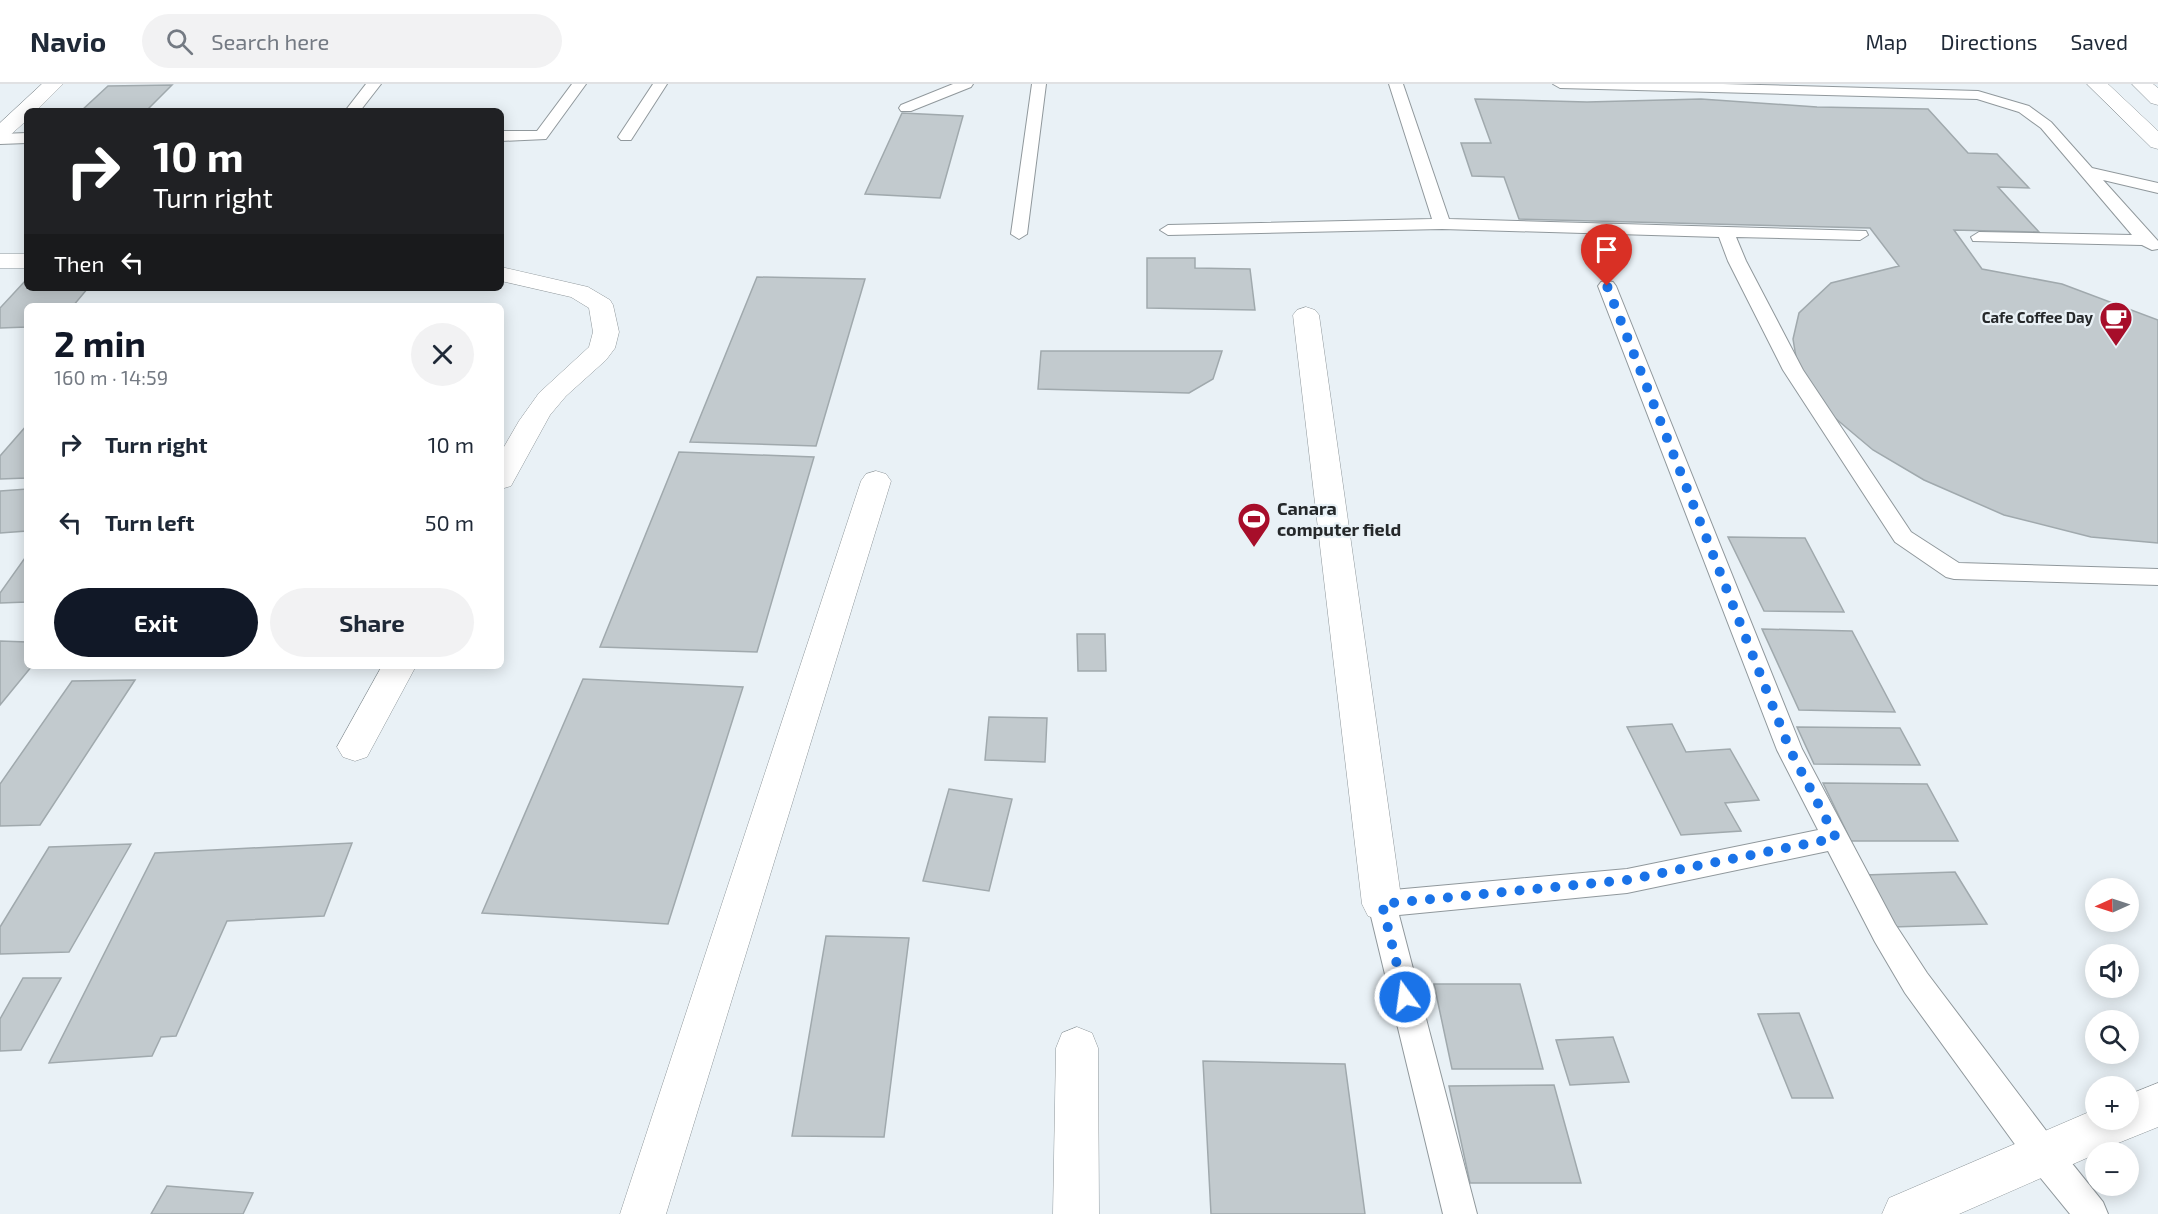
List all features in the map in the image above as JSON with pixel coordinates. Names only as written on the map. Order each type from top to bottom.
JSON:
[{"type":"street","points":[[27,108],[53,84]]},
{"type":"street","points":[[2097,84],[2158,143]]},
{"type":"street","points":[[2142,84],[2158,99]]},
{"type":"street","points":[[3,130],[24,111]]},
{"type":"street","points":[[0,261],[24,261]]},
{"type":"street","points":[[504,275],[579,292],[601,305],[606,327],[604,343],[586,366],[555,391],[536,416],[504,474]]},
{"type":"street","points":[[1306,315],[1382,904]]},
{"type":"street","points":[[643,1214],[876,481]]},
{"type":"street","points":[[355,747],[397,669]]},
{"type":"street","points":[[1076,1214],[1077,1048]]},
{"type":"street","points":[[2139,1113],[2158,1105]]},
{"type":"street","points":[[1905,1214],[2097,1130]]},
{"type":"lane","points":[[354,108],[374,84]]},
{"type":"lane","points":[[504,136],[541,136],[579,84]]},
{"type":"lane","points":[[626,137],[660,84]]},
{"type":"lane","points":[[906,108],[966,84]]},
{"type":"lane","points":[[1019,234],[1039,84]]},
{"type":"lane","points":[[1396,84],[1442,224]]},
{"type":"lane","points":[[1560,84],[1978,95],[2024,109],[2046,124],[2152,244]]},
{"type":"lane","points":[[3,130],[24,137]]},
{"type":"lane","points":[[2087,172],[2158,188]]},
{"type":"lane","points":[[1168,230],[1442,224],[1860,235]]},
{"type":"lane","points":[[1726,232],[1737,261],[1793,370],[1904,537],[1954,571],[2158,577]]},
{"type":"lane","points":[[1979,237],[2152,244]]},
{"type":"lane","points":[[1607,286],[1790,750],[1885,933],[1916,983],[2042,1153],[2091,1214]]},
{"type":"lane","points":[[1460,1214],[1382,904],[1627,880],[1836,838]]},
{"type":"building","points":[[172,85],[149,108],[84,108],[108,86]]},
{"type":"building","points":[[1475,99],[1587,102],[1701,99],[1817,107],[1928,109],[1968,153],[1997,154],[2029,188],[1998,187],[2039,232],[1954,230],[1982,269],[2062,284],[2158,320],[2158,543],[2091,537],[2004,515],[1924,480],[1873,450],[1835,418],[1815,395],[1797,363],[1793,339],[1799,313],[1831,283],[1899,266],[1870,228],[1519,219],[1504,177],[1472,176],[1461,143],[1491,143]]},
{"type":"building","points":[[902,113],[963,116],[940,198],[865,194]]},
{"type":"building","points":[[1147,258],[1195,258],[1195,268],[1250,269],[1255,310],[1147,308]]},
{"type":"building","points":[[757,277],[865,279],[816,446],[690,442]]},
{"type":"building","points":[[24,282],[24,291],[86,291],[76,303],[24,303],[24,327],[0,328],[0,308]]},
{"type":"building","points":[[1041,351],[1222,351],[1213,379],[1189,393],[1038,389]]},
{"type":"building","points":[[24,428],[24,478],[0,479],[0,456]]},
{"type":"building","points":[[679,452],[814,457],[757,652],[600,647]]},
{"type":"building","points":[[24,489],[24,531],[0,533],[0,491]]},
{"type":"building","points":[[1728,537],[1805,538],[1844,612],[1764,611]]},
{"type":"building","points":[[24,559],[24,602],[0,603],[0,593]]},
{"type":"building","points":[[1762,629],[1852,631],[1895,712],[1799,710]]},
{"type":"building","points":[[1077,634],[1105,634],[1106,671],[1078,671]]},
{"type":"building","points":[[0,641],[24,642],[24,669],[30,669],[0,705]]},
{"type":"building","points":[[583,679],[743,687],[668,924],[482,913]]},
{"type":"building","points":[[135,680],[40,825],[0,826],[0,784],[72,681]]},
{"type":"building","points":[[989,717],[1047,718],[1045,762],[985,760]]},
{"type":"building","points":[[1672,724],[1686,752],[1730,749],[1759,800],[1725,803],[1741,831],[1681,835],[1627,727]]},
{"type":"building","points":[[1797,727],[1900,728],[1920,765],[1814,764]]},
{"type":"building","points":[[1823,783],[1927,784],[1958,841],[1851,841]]},
{"type":"building","points":[[949,789],[1012,799],[989,891],[923,881]]},
{"type":"building","points":[[352,843],[324,916],[227,921],[176,1036],[161,1037],[152,1056],[49,1063],[155,853]]},
{"type":"building","points":[[131,844],[69,952],[0,954],[0,927],[49,847]]},
{"type":"building","points":[[1955,872],[1987,924],[1892,927],[1865,875]]},
{"type":"building","points":[[826,936],[909,938],[884,1137],[792,1136]]},
{"type":"building","points":[[23,978],[61,978],[21,1050],[0,1051],[0,1019]]},
{"type":"building","points":[[1434,984],[1520,984],[1543,1069],[1452,1069]]},
{"type":"building","points":[[1799,1013],[1833,1098],[1792,1098],[1758,1014]]},
{"type":"building","points":[[1613,1037],[1629,1082],[1570,1085],[1556,1040]]},
{"type":"building","points":[[1203,1061],[1345,1064],[1365,1214],[1211,1214]]},
{"type":"building","points":[[1554,1085],[1581,1183],[1470,1183],[1449,1086]]},
{"type":"building","points":[[167,1186],[253,1193],[243,1214],[151,1214]]},
{"type":"place","name":"Cafe Coffee Day","points":[[2116,347]]},
{"type":"place","name":"Canara computer field","points":[[1254,548]]},
{"type":"route","points":[[1405,997],[1382,904],[1627,880],[1836,838],[1790,750],[1607,286]]}]
